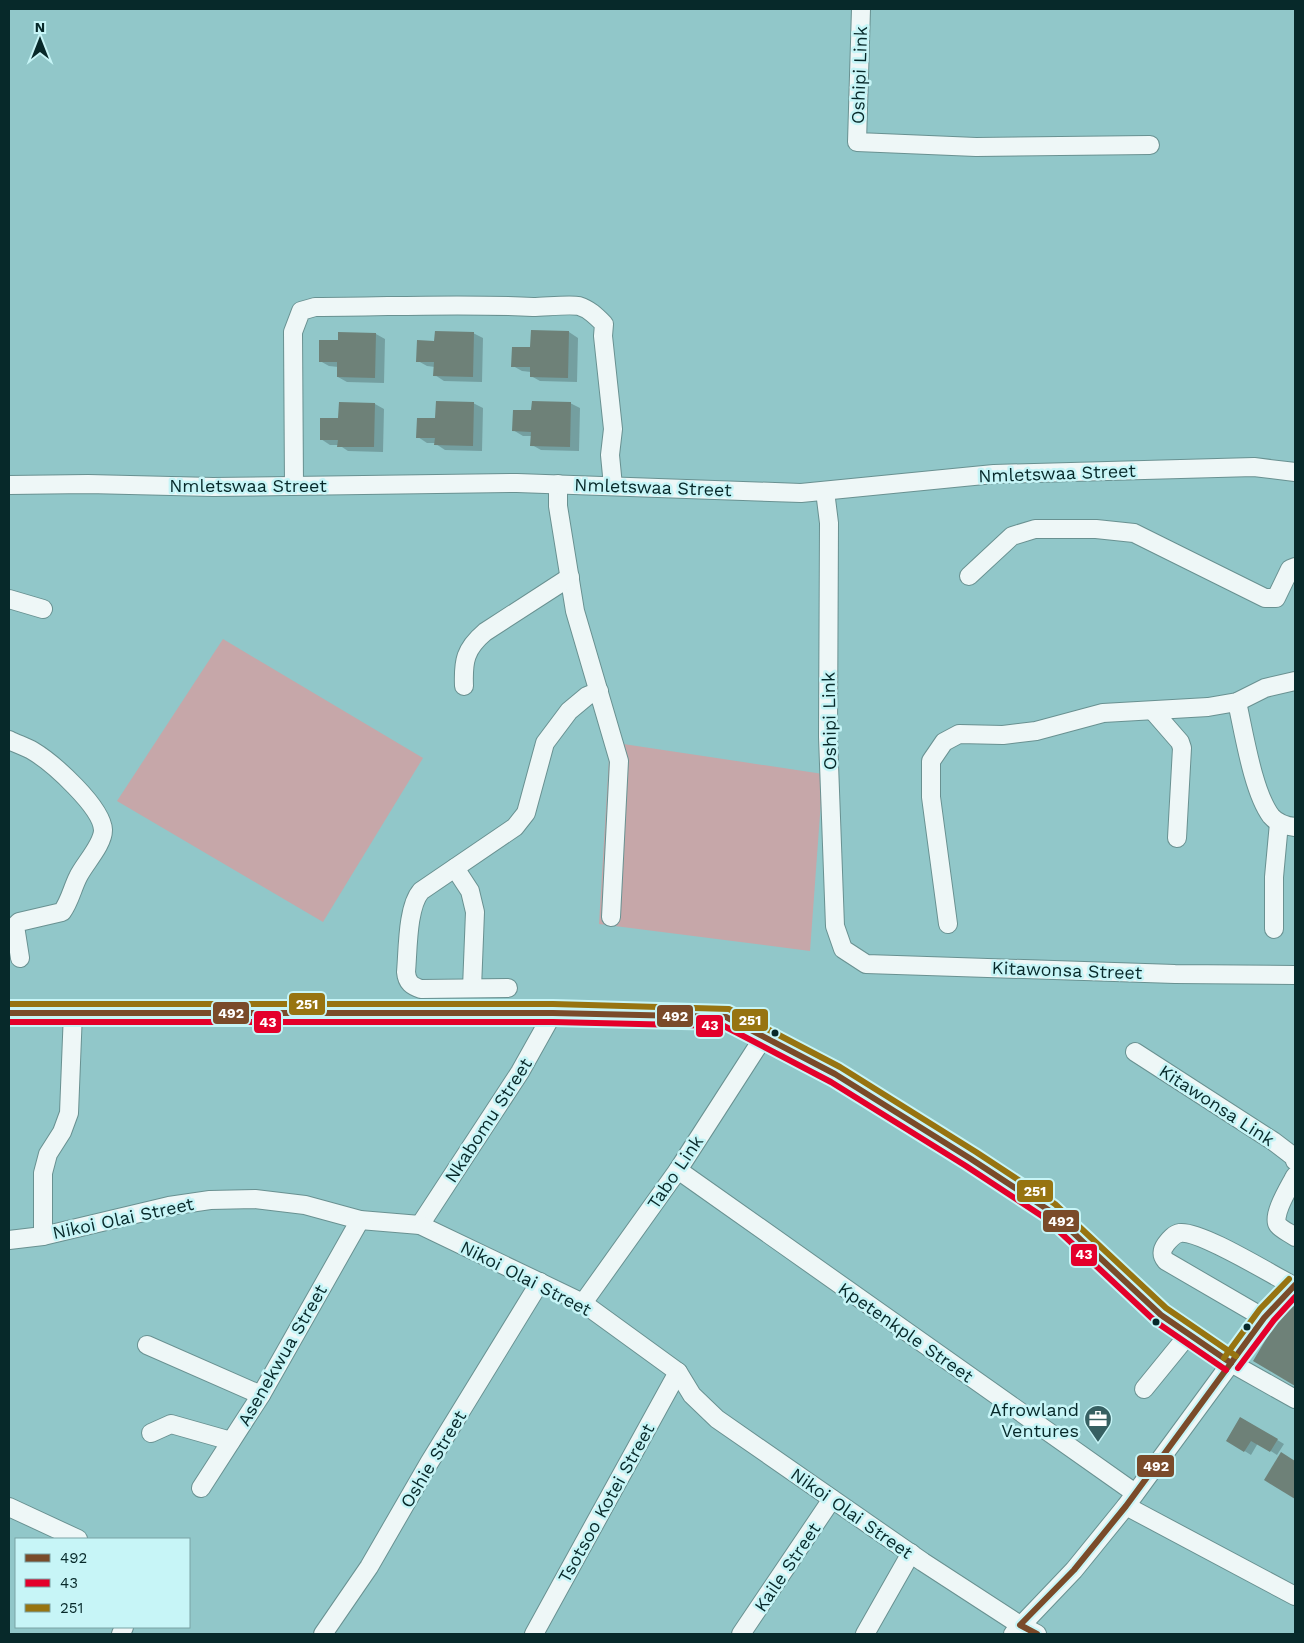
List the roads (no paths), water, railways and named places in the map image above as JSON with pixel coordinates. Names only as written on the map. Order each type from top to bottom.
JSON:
[{"type":"street","name":"Oshipi Link","points":[[860,9],[857,142],[976,146],[1150,146]]},
{"type":"street","points":[[294,486],[293,332],[301,311],[315,306],[437,304],[578,306],[593,313],[604,324],[603,336],[612,428],[610,455],[612,486]]},
{"type":"street","name":"Nmletswaa Street","points":[[9,485],[88,484],[213,487],[517,483],[801,493],[994,474],[1254,467],[1295,472]]},
{"type":"street","points":[[558,484],[558,506],[575,611],[619,761],[611,917]]},
{"type":"street","name":"Oshipi Link","points":[[825,491],[829,523],[828,737],[834,906],[835,926],[844,949]]},
{"type":"street","points":[[969,576],[1012,536],[1035,529],[1096,529],[1134,533],[1265,598],[1276,598],[1290,569],[1295,567]]},
{"type":"street","points":[[464,686],[466,658],[473,642],[485,632],[570,577]]},
{"type":"street","points":[[9,599],[43,609]]},
{"type":"street","points":[[948,924],[931,797],[931,762],[944,742],[959,734],[1003,735],[1028,732],[1062,725],[1103,713],[1208,707],[1237,702],[1265,688],[1295,681]]},
{"type":"street","points":[[508,988],[421,989],[413,986],[409,982],[406,972],[412,906],[422,891],[515,827],[526,813],[545,744],[568,710],[582,699],[598,692]]},
{"type":"street","points":[[1237,702],[1257,788],[1271,816],[1287,825],[1274,877],[1274,929]]},
{"type":"street","points":[[1153,710],[1180,742],[1182,748],[1177,838]]},
{"type":"street","points":[[9,740],[34,752],[64,776],[94,808],[101,820],[103,832],[100,841],[77,878],[68,903],[62,912],[19,922],[15,926],[20,958]]},
{"type":"street","points":[[456,868],[470,891],[475,912],[472,988]]},
{"type":"street","name":"Kitawonsa Street","points":[[844,949],[866,964],[1175,974],[1295,975]]},
{"type":"street","points":[[43,1236],[43,1173],[48,1154],[62,1132],[69,1113],[73,1012]]},
{"type":"street","points":[[9,1013],[553,1013],[726,1017],[835,1074],[1050,1211],[1161,1315],[1232,1363],[1295,1399]]},
{"type":"street","name":"Nkabomu Street","points":[[420,1225],[511,1087],[553,1013]]},
{"type":"street","name":"Tabo Link","points":[[582,1303],[678,1170],[763,1038]]},
{"type":"street","name":"Kitawonsa Link","points":[[1135,1052],[1273,1141],[1294,1157],[1295,1160]]},
{"type":"street","name":"Kpetenkple Street","points":[[678,1170],[1130,1500],[1295,1596]]},
{"type":"street","points":[[1295,1176],[1277,1213],[1276,1220],[1278,1225],[1295,1237]]},
{"type":"street","name":"Nikoi Olai Street","points":[[9,1240],[43,1236],[169,1206],[210,1200],[255,1199],[305,1205],[360,1220],[420,1225],[582,1303],[678,1372],[692,1395],[717,1419],[1017,1630],[1038,1634]]},
{"type":"street","name":"Asenekwua Street","points":[[201,1488],[261,1395],[360,1220]]},
{"type":"street","points":[[1017,1630],[1074,1570],[1130,1500],[1264,1318],[1294,1286],[1198,1235],[1178,1233],[1162,1249],[1162,1256],[1166,1261],[1264,1318]]},
{"type":"street","name":"Oshie Street","points":[[323,1634],[369,1568],[429,1463],[540,1282]]},
{"type":"street","points":[[1144,1389],[1188,1335]]},
{"type":"street","points":[[147,1345],[261,1395]]},
{"type":"street","name":"Tsotsoo Kotei Street","points":[[534,1634],[678,1372]]},
{"type":"street","points":[[151,1433],[171,1424],[231,1441]]},
{"type":"street","name":"Kaile Street","points":[[741,1634],[832,1499]]},
{"type":"street","points":[[9,1507],[76,1538]]},
{"type":"street","points":[[865,1634],[911,1554]]},
{"type":"place","name":"Afrowland Ventures","points":[[1098,1443]]}]
